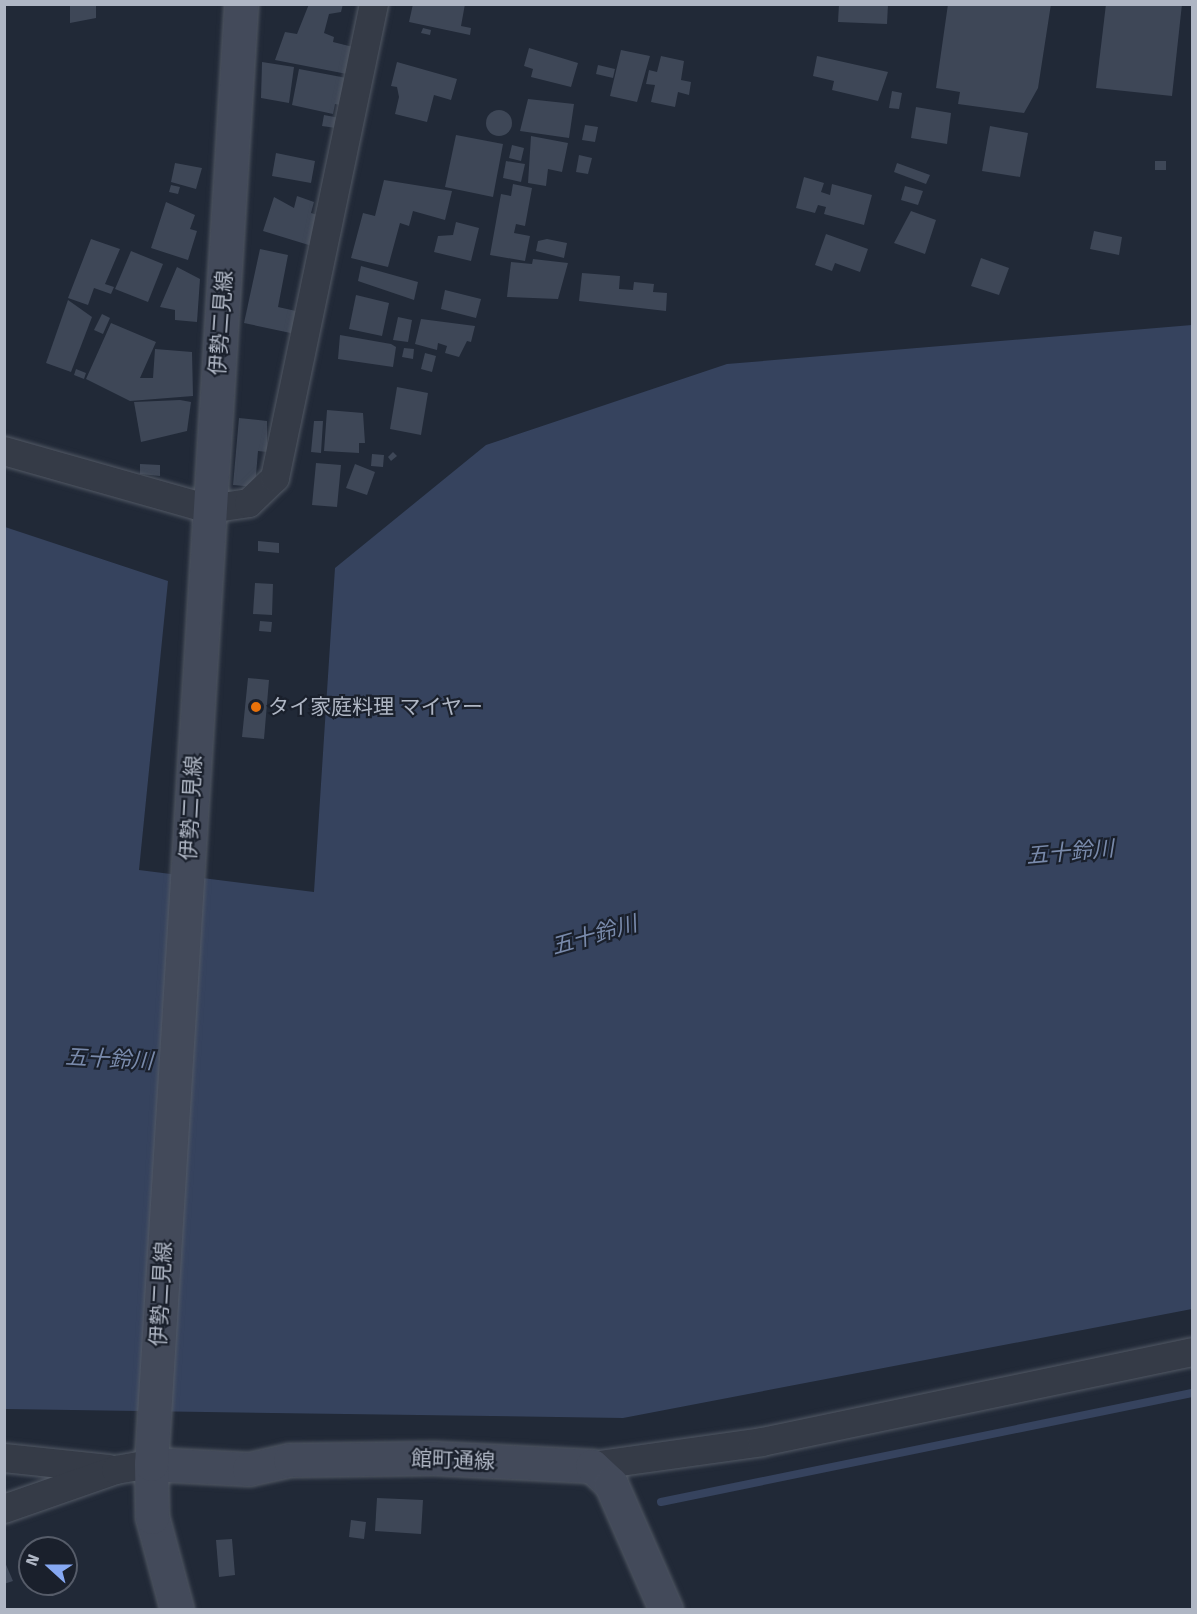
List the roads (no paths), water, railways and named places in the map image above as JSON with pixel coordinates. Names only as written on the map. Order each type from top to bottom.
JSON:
[{"type":"main road","name":"伊勢二見線","points":[[177,1610],[152,1517],[151,1464],[241,4]]},
{"type":"main road","name":"館町通線","points":[[151,1464],[249,1469],[290,1460],[434,1458],[592,1466]]},
{"type":"main road","points":[[592,1466],[611,1484],[666,1610]]},
{"type":"street","points":[[5,449],[209,509],[249,503],[275,478],[374,4]]},
{"type":"street","points":[[592,1466],[762,1442],[1192,1352]]},
{"type":"street","points":[[4,1458],[116,1470]]},
{"type":"street","points":[[4,1509],[116,1470],[151,1464]]},
{"type":"water","name":"五十鈴川","points":[[1192,325],[1192,1309],[623,1418],[5,1409],[5,527],[168,581],[139,870],[314,892],[335,568],[486,445],[727,364]]},
{"type":"waterway","points":[[661,1502],[1192,1393]]},
{"type":"place","name":"タイ家庭料理 マイヤー","points":[[256,707]]}]
